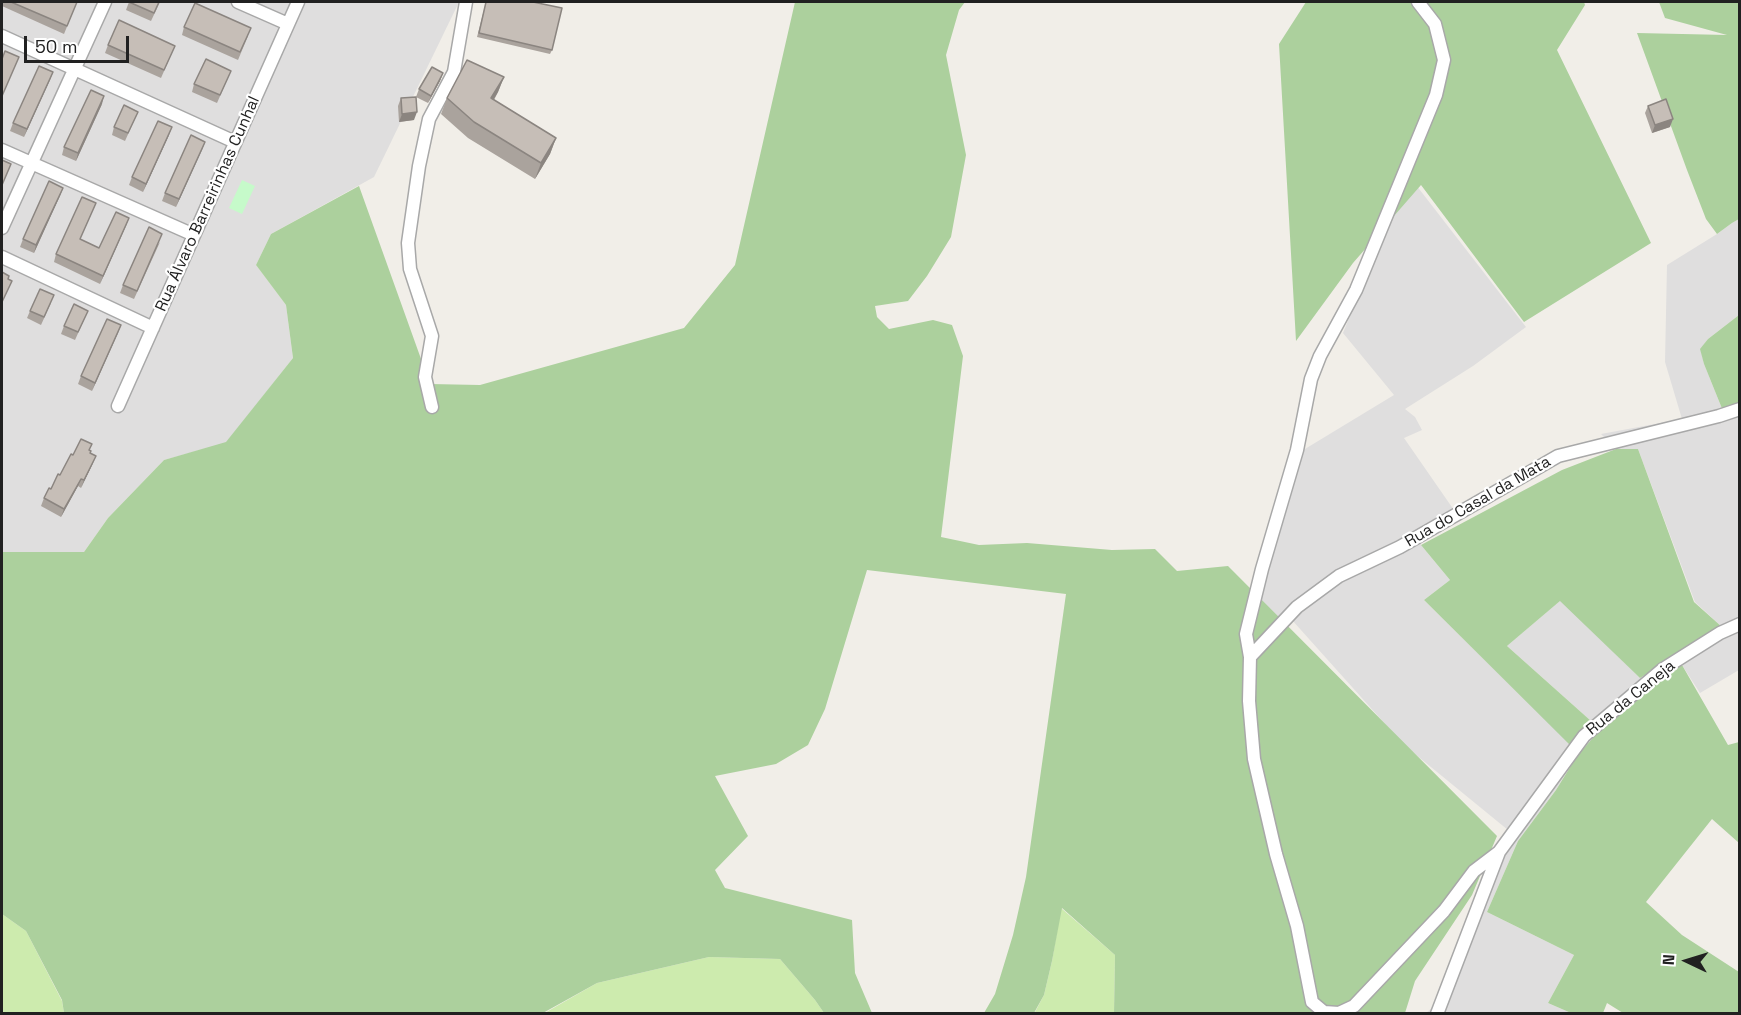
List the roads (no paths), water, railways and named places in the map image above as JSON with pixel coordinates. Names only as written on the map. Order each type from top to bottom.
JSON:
[{"type":"street","points":[[2,228],[105,2]]},
{"type":"street","points":[[238,2],[288,24]]},
{"type":"street","name":"Rua Álvaro Barreirinhas Cunhal","points":[[118,406],[298,2]]},
{"type":"street","points":[[432,407],[425,377],[432,336],[410,269],[408,243],[419,166],[429,119],[454,72],[466,2]]},
{"type":"street","points":[[1418,2],[1435,24],[1444,60],[1436,95],[1356,290],[1320,356],[1311,379],[1297,450],[1262,569],[1246,634],[1250,657],[1249,701],[1254,759],[1276,854],[1296,926],[1312,1002],[1324,1012],[1339,1013],[1354,1006],[1444,911],[1474,871],[1499,852]]},
{"type":"street","points":[[2,36],[235,142]]},
{"type":"street","points":[[2,150],[194,235]]},
{"type":"street","points":[[2,257],[153,328]]},
{"type":"street","name":"Rua do Casal da Mata","points":[[1250,657],[1297,608],[1339,576],[1400,547],[1558,456],[1740,409]]},
{"type":"street","name":"Rua da Caneja","points":[[1499,852],[1584,736],[1663,669],[1720,633],[1740,624]]},
{"type":"street","points":[[1437,1014],[1499,852]]}]
